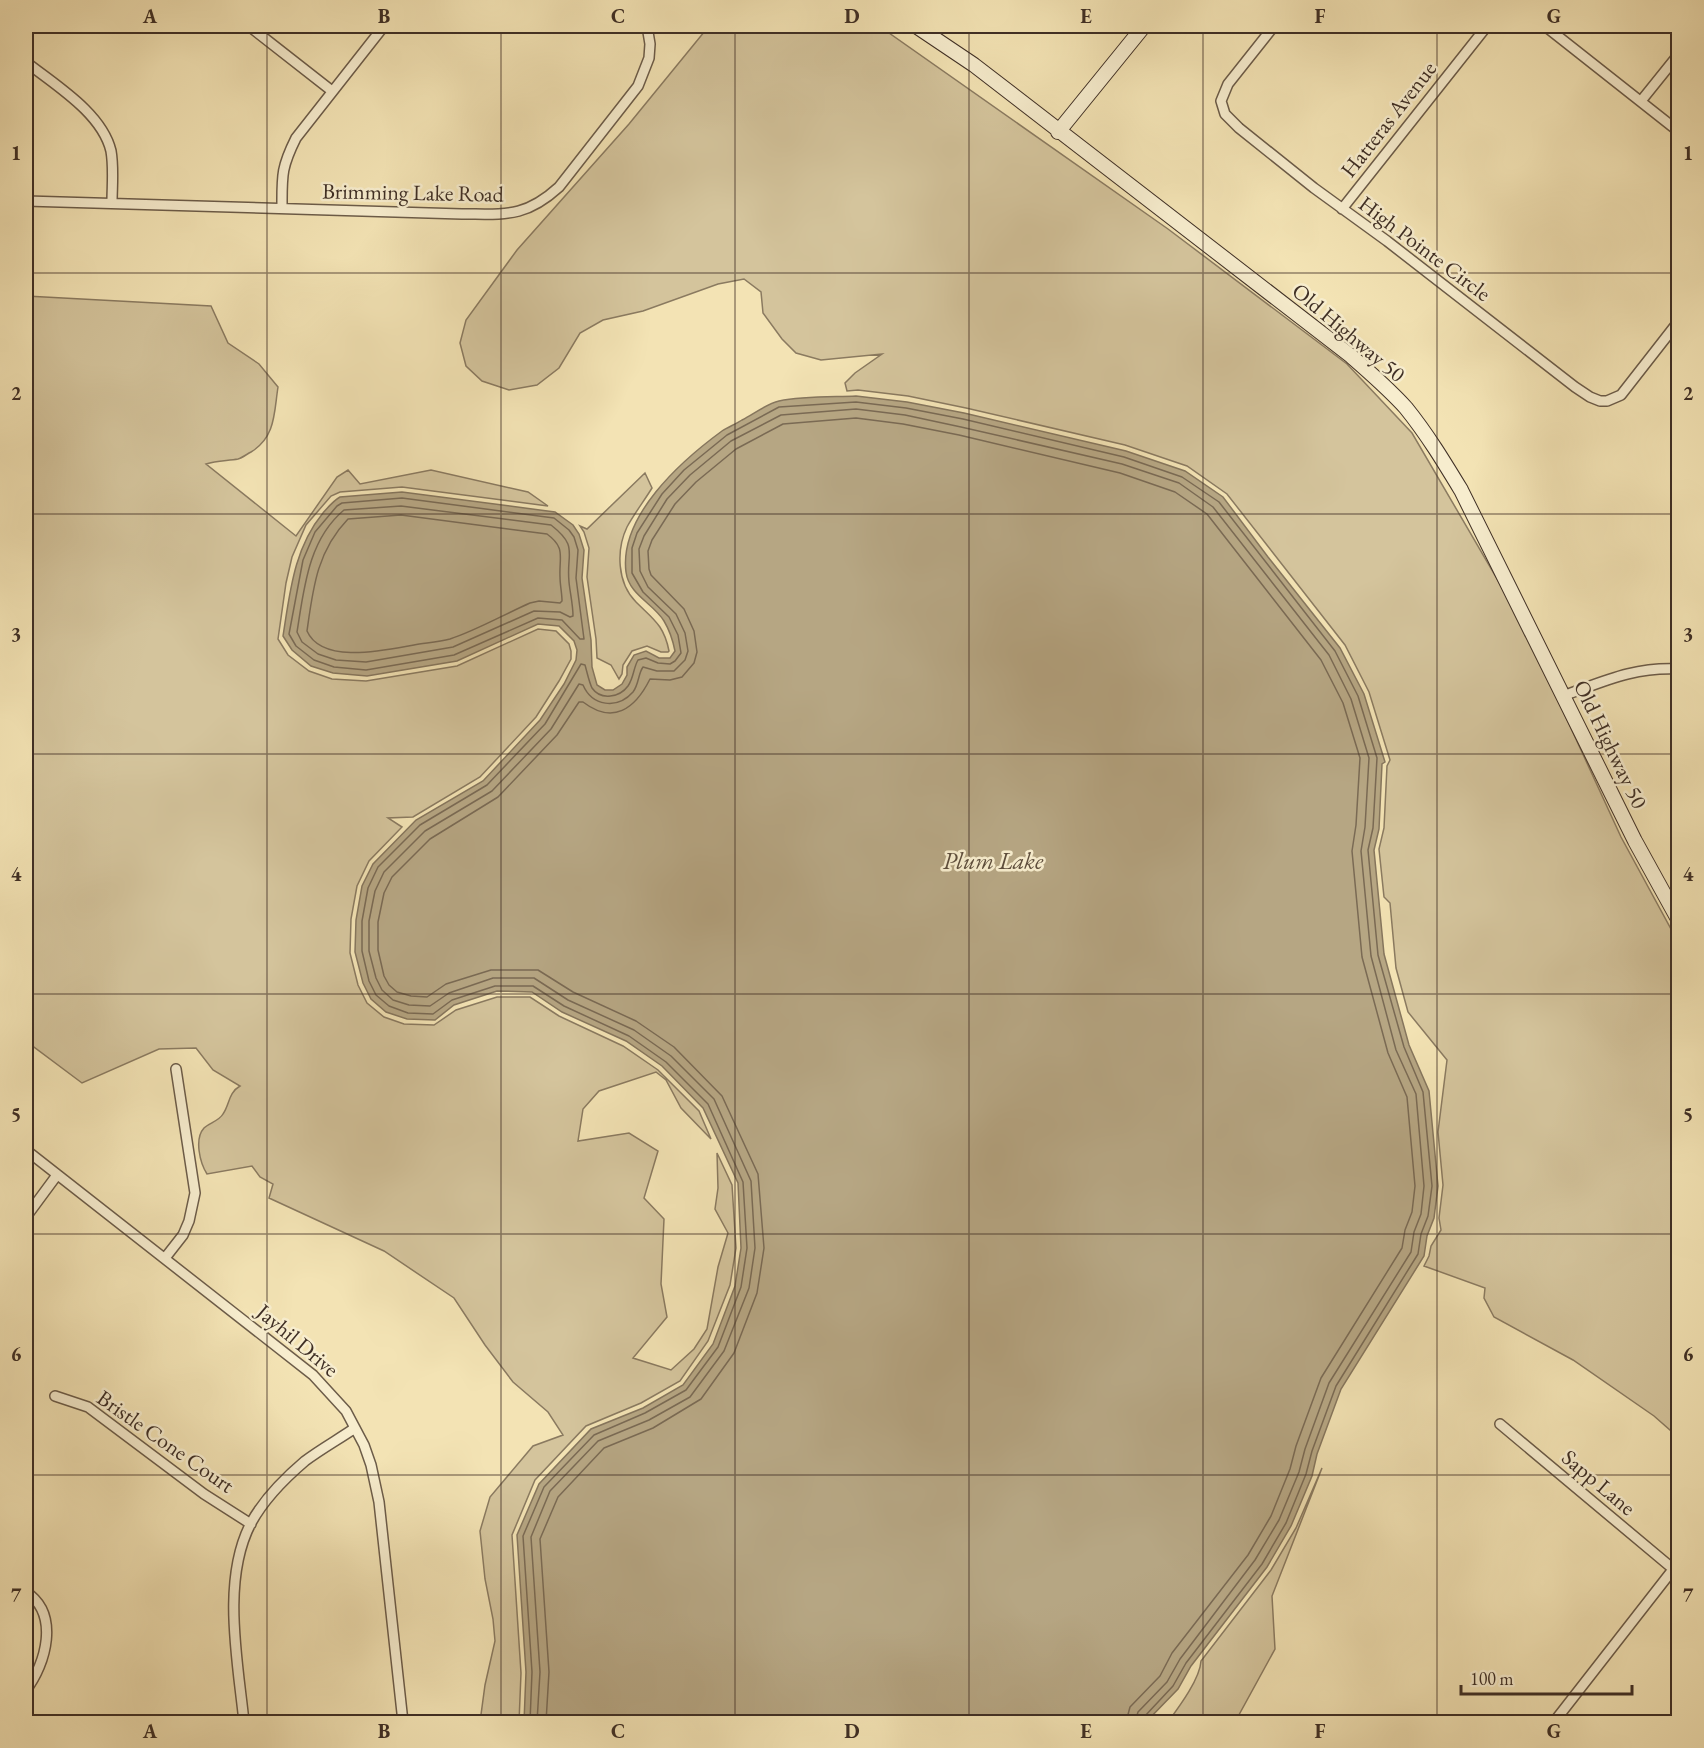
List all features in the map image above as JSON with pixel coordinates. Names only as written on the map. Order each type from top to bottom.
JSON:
[{"type":"main road","name":"Old Highway 50","points":[[916,26],[974,65],[1351,356],[1405,407],[1435,447],[1461,490],[1635,841],[1678,919]]},
{"type":"main road","points":[[1059,132],[1144,26]]},
{"type":"street","points":[[249,26],[332,91]]},
{"type":"street","points":[[282,208],[282,170],[296,138],[384,26]]},
{"type":"street","name":"Brimming Lake Road","points":[[26,201],[510,214],[543,202],[559,188],[638,86],[649,58],[650,44],[647,26]]},
{"type":"street","name":"High Pointe Circle","points":[[1274,26],[1228,84],[1221,101],[1225,114],[1239,128],[1342,209],[1387,241],[1575,387],[1600,401],[1621,395],[1678,322]]},
{"type":"street","name":"Hatteras Avenue","points":[[1342,209],[1487,26]]},
{"type":"street","points":[[1545,26],[1678,131]]},
{"type":"street","points":[[1641,101],[1678,55]]},
{"type":"street","points":[[26,62],[96,120],[111,151],[112,203]]},
{"type":"street","points":[[1563,696],[1640,670],[1678,669]]},
{"type":"street","points":[[165,1258],[183,1235],[189,1221],[195,1193],[176,1069]]},
{"type":"street","name":"Jayhil Drive","points":[[26,1150],[313,1375],[346,1411],[371,1465],[377,1488],[403,1722]]},
{"type":"street","points":[[26,1217],[57,1175]]},
{"type":"street","name":"Bristle Cone Court","points":[[55,1396],[88,1407],[204,1494],[251,1524]]},
{"type":"street","name":"Sapp Lane","points":[[1500,1424],[1677,1568]]},
{"type":"street","points":[[244,1722],[233,1616],[237,1570],[251,1524],[264,1504],[292,1473],[307,1460],[355,1428]]},
{"type":"street","points":[[1554,1722],[1677,1568]]},
{"type":"street","points":[[26,1592],[34,1597],[41,1610],[46,1640],[40,1668],[26,1690]]},
{"type":"shaded area","points":[[709,26],[879,26],[1168,229],[1347,364],[1412,433],[1503,589],[1558,700],[1621,837],[1678,942],[1678,1437],[1654,1416],[1573,1360],[1494,1317],[1484,1298],[1485,1288],[1424,1266],[1431,1246],[1441,1230],[1439,1218],[1443,1185],[1438,1132],[1447,1060],[1408,1012],[1396,968],[1390,903],[1384,897],[1379,849],[1384,828],[1387,766],[1390,760],[1369,692],[1345,645],[1227,494],[1187,466],[1125,445],[908,396],[858,390],[847,391],[845,383],[882,354],[821,360],[796,353],[782,339],[763,313],[761,292],[744,279],[718,284],[643,311],[603,320],[580,333],[559,368],[537,385],[509,390],[482,381],[466,366],[460,343],[466,320],[517,250],[629,124]]},
{"type":"shaded area","points":[[26,296],[211,306],[228,343],[259,364],[278,387],[272,423],[259,446],[240,458],[206,464],[296,536],[337,477],[348,470],[360,484],[431,470],[528,492],[548,506],[402,487],[340,492],[331,496],[306,525],[292,557],[278,639],[288,655],[309,671],[332,679],[366,681],[457,666],[538,629],[556,631],[569,644],[571,659],[536,717],[480,777],[413,817],[388,818],[402,827],[369,861],[357,886],[351,919],[350,953],[358,985],[367,1003],[384,1017],[404,1024],[434,1025],[456,1010],[497,997],[530,997],[559,1016],[623,1046],[658,1070],[699,1111],[711,1139],[681,1108],[666,1080],[656,1072],[599,1091],[583,1109],[578,1141],[629,1133],[658,1151],[644,1198],[664,1219],[661,1284],[667,1317],[633,1358],[671,1370],[694,1349],[707,1329],[718,1267],[728,1233],[715,1209],[718,1188],[717,1153],[732,1185],[736,1248],[730,1285],[708,1341],[680,1381],[641,1403],[586,1426],[535,1480],[512,1535],[521,1673],[519,1722],[480,1722],[485,1685],[495,1641],[480,1531],[490,1497],[533,1446],[563,1435],[548,1412],[513,1382],[454,1298],[384,1251],[269,1198],[273,1184],[260,1177],[252,1166],[207,1174],[199,1151],[199,1138],[206,1126],[221,1116],[233,1092],[240,1086],[213,1070],[196,1048],[159,1049],[82,1083],[26,1041]]},
{"type":"shaded area","points":[[645,473],[652,488],[623,536],[620,566],[625,586],[636,602],[661,629],[669,651],[661,652],[647,646],[632,651],[623,665],[619,679],[611,665],[597,658],[587,577],[589,548],[580,526],[587,529]]},
{"type":"shaded area","points":[[1322,1468],[1272,1596],[1275,1649],[1235,1722],[1168,1722],[1193,1684],[1201,1661],[1271,1570],[1296,1528]]},
{"type":"water","name":"Plum Lake","points":[[856,396],[907,402],[964,413],[1126,451],[1185,471],[1223,497],[1340,648],[1364,694],[1385,762],[1382,764],[1379,829],[1374,850],[1384,954],[1409,1045],[1429,1091],[1438,1186],[1434,1218],[1427,1236],[1424,1256],[1341,1389],[1317,1454],[1312,1476],[1291,1526],[1267,1567],[1191,1666],[1178,1689],[1146,1722],[524,1722],[526,1672],[517,1535],[539,1484],[591,1429],[643,1408],[683,1385],[713,1344],[735,1286],[741,1248],[738,1183],[703,1108],[662,1066],[626,1041],[562,1012],[532,992],[497,991],[454,1005],[435,1020],[407,1019],[386,1012],[371,999],[363,983],[355,952],[356,920],[362,886],[373,864],[416,820],[483,781],[540,720],[564,684],[576,660],[577,650],[574,641],[559,626],[538,624],[457,661],[367,676],[333,673],[311,666],[292,650],[283,636],[295,571],[299,556],[313,527],[329,506],[340,497],[402,492],[555,512],[573,525],[579,534],[584,550],[582,578],[591,640],[592,667],[597,685],[605,690],[613,690],[622,684],[627,675],[627,667],[634,655],[646,651],[659,658],[670,658],[675,651],[664,621],[636,593],[626,572],[626,551],[632,531],[642,511],[656,492],[706,443],[769,404],[798,398]]}]
